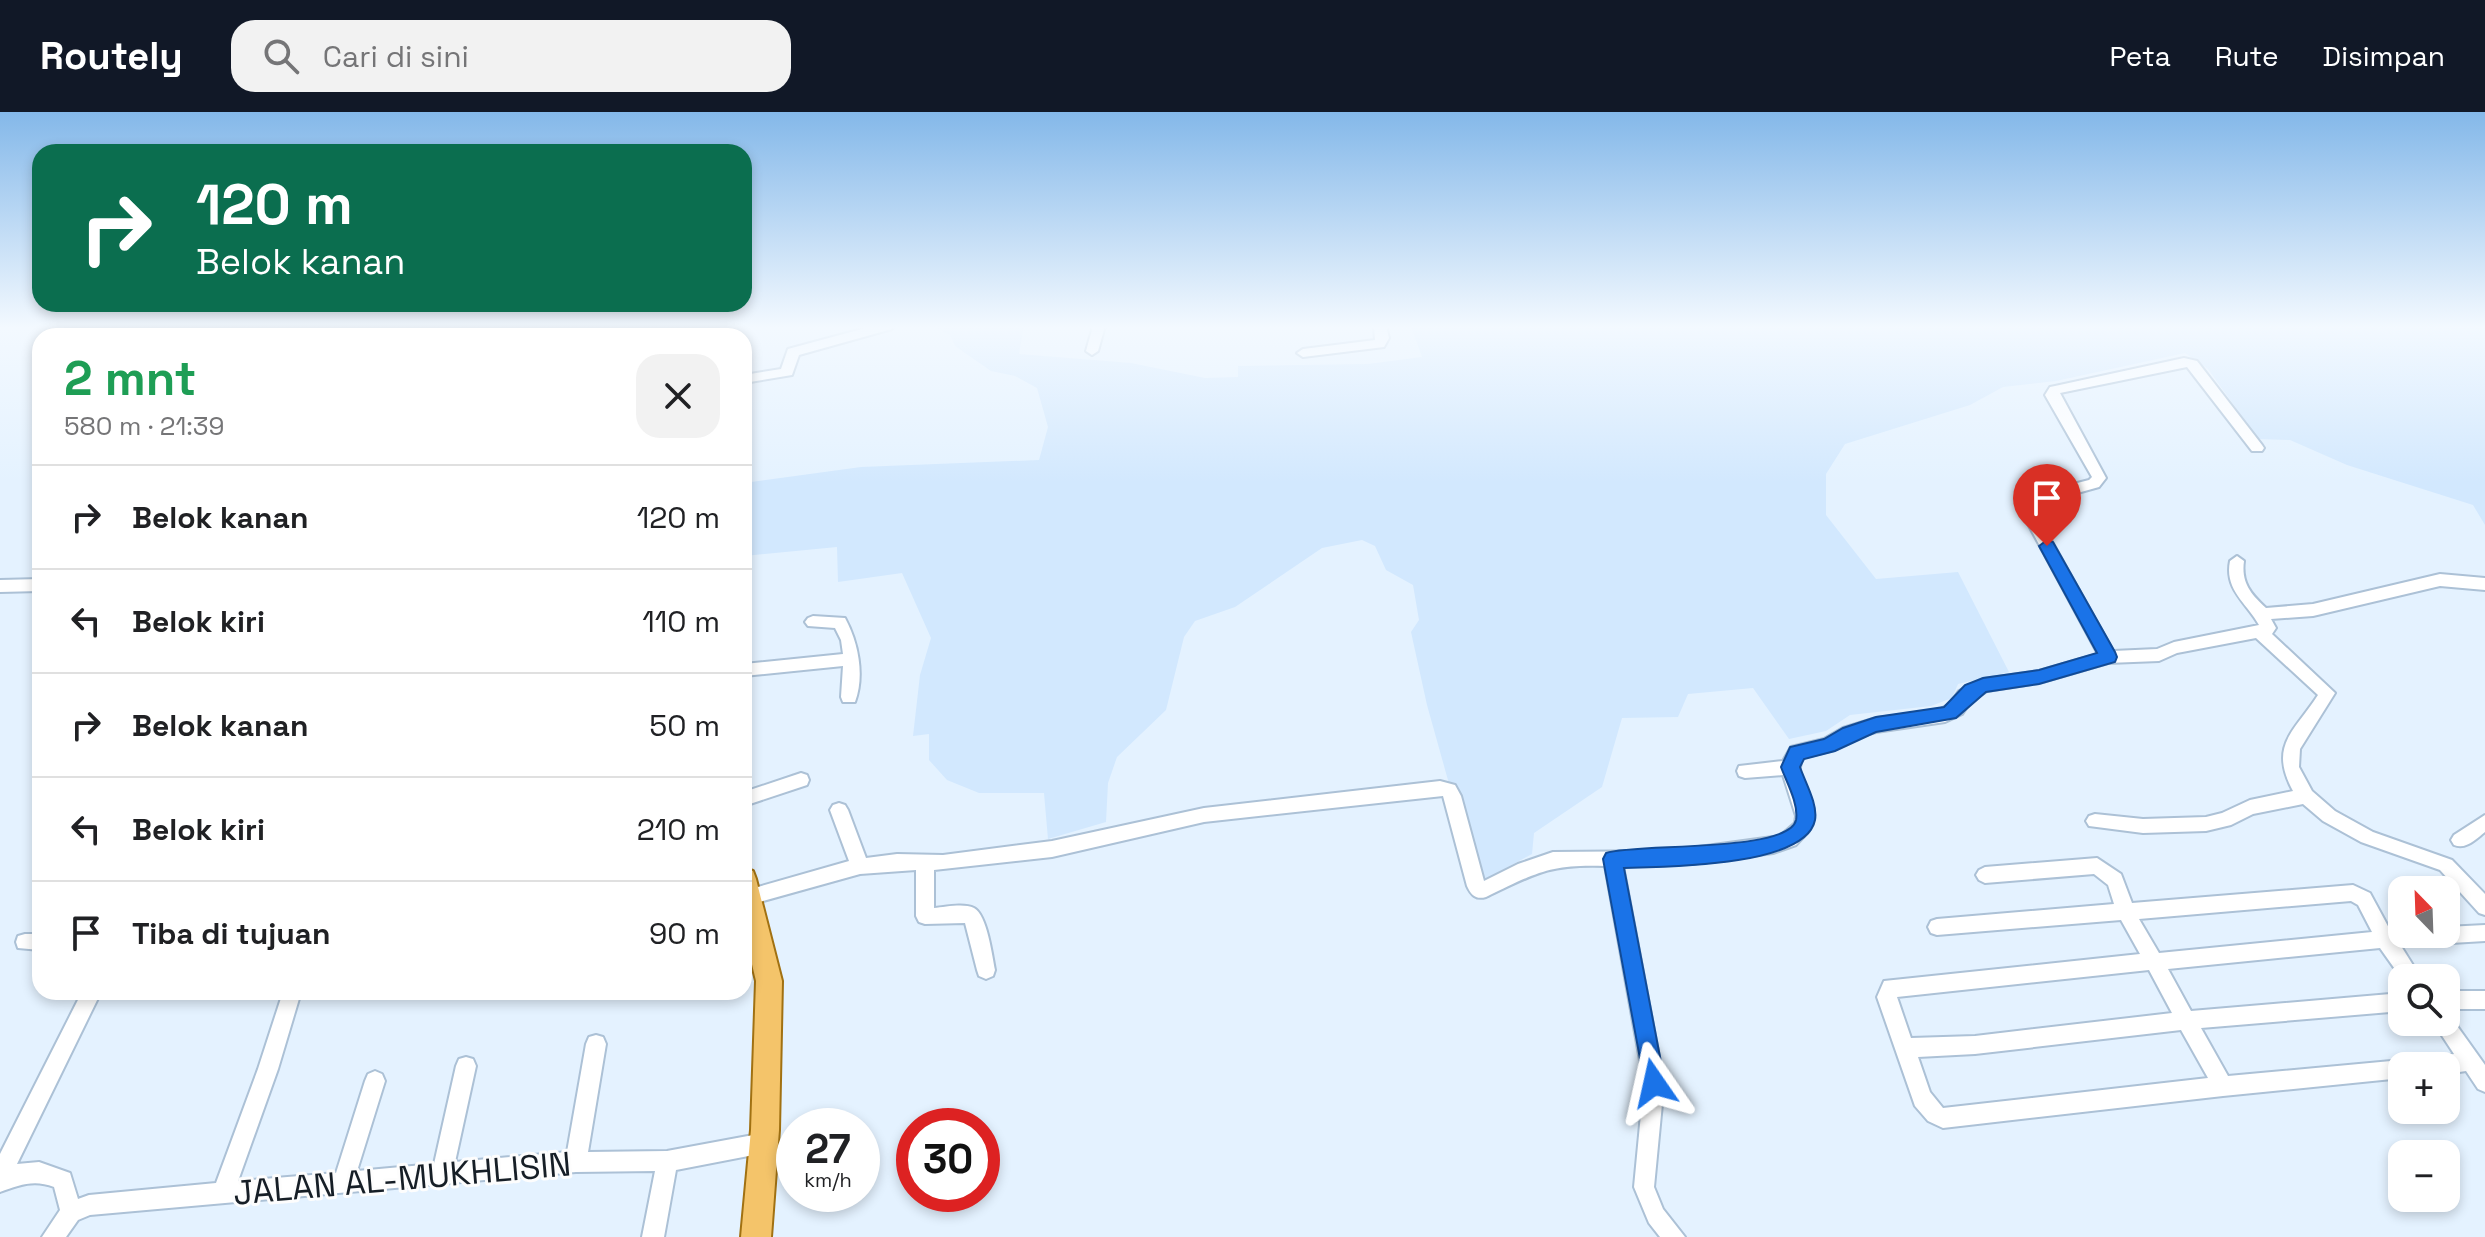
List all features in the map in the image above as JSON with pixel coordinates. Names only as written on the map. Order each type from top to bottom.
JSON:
[{"type":"main road","points":[[752,909],[769,981],[764,1143],[756,1237]]},
{"type":"street","points":[[2108,657],[2034,522],[2051,495],[2094,484],[2099,478],[2059,411],[2053,392],[2112,378]]},
{"type":"street","points":[[2203,378],[2257,448]]},
{"type":"street","points":[[2237,561],[2235,576],[2241,592],[2261,622],[2327,693],[2306,722],[2289,756],[2293,780],[2329,816],[2367,837],[2446,865],[2485,907]]},
{"type":"street","points":[[752,887],[860,866],[925,863],[1063,847],[1204,815],[1440,788],[1449,790],[1452,796],[1479,890],[1531,865],[1593,857],[1683,858],[1782,843],[1793,838],[1806,819],[1790,767],[1797,752],[1828,745],[1861,729],[1949,713],[1972,690],[1983,685],[2039,677],[2108,657],[2159,655],[2261,622],[2440,580],[2485,584]]},
{"type":"street","points":[[0,586],[32,585]]},
{"type":"street","points":[[813,622],[840,622],[849,640],[849,697]]},
{"type":"street","points":[[752,669],[851,659]]},
{"type":"street","points":[[1745,771],[1790,767]]},
{"type":"street","points":[[752,796],[801,780]]},
{"type":"street","points":[[2095,821],[2143,826],[2206,824],[2225,820],[2250,807],[2306,796]]},
{"type":"street","points":[[839,810],[860,866]]},
{"type":"street","points":[[2460,840],[2484,825]]},
{"type":"street","points":[[1613,859],[1654,1083],[1644,1187],[1656,1216],[1674,1237]]},
{"type":"street","points":[[925,863],[925,916],[970,915],[976,925],[986,970]]},
{"type":"street","points":[[1985,875],[2097,866],[2115,880],[2125,910],[2223,1086]]},
{"type":"street","points":[[1937,927],[2353,893],[2364,899],[2402,964]]},
{"type":"street","points":[[2388,1070],[1938,1117],[1927,1107],[1887,997],[1891,987],[2385,939],[2485,933]]},
{"type":"street","points":[[0,1176],[88,1000]]},
{"type":"street","points":[[223,1193],[290,1000]]},
{"type":"street","points":[[2460,1000],[2485,1000]]},
{"type":"street","points":[[1905,1048],[1975,1045],[2187,1020],[2388,1003]]},
{"type":"street","points":[[2453,1036],[2485,1082]]},
{"type":"street","points":[[576,1162],[596,1044]]},
{"type":"street","points":[[2460,1062],[2470,1061]]},
{"type":"street","points":[[442,1174],[466,1066]]},
{"type":"street","points":[[344,1181],[375,1081]]},
{"type":"street","name":"JALAN AL-MUKHLISIN","points":[[71,1213],[89,1205],[344,1181],[576,1162],[667,1161],[764,1143]]},
{"type":"street","points":[[653,1237],[667,1161]]},
{"type":"street","points":[[0,1182],[21,1173],[54,1175],[63,1180],[71,1213],[53,1237]]},
{"type":"shaded area","points":[[1020,378],[2068,378],[2003,387],[1970,405],[1845,444],[1826,474],[1826,515],[1876,579],[1958,572],[2009,672],[1958,684],[1952,698],[1931,706],[1850,715],[1826,731],[1789,739],[1753,688],[1688,694],[1678,717],[1622,718],[1602,787],[1534,833],[1532,854],[1477,884],[1427,705],[1411,632],[1419,620],[1413,585],[1386,570],[1375,546],[1362,540],[1322,548],[1235,607],[1195,621],[1184,637],[1166,710],[1117,757],[1108,783],[1106,822],[1048,839],[1044,793],[979,793],[947,780],[929,760],[929,734],[913,736],[920,675],[931,638],[902,573],[838,582],[837,547],[752,555],[752,482],[861,467],[1039,460],[1048,427],[1037,388]]},
{"type":"shaded area","points":[[2215,378],[2485,378],[2485,525],[2473,505],[2347,465],[2290,440],[2258,439]]},
{"type":"route","points":[[1654,1083],[1613,859],[1683,858],[1782,843],[1793,838],[1806,819],[1790,767],[1790,761],[1797,752],[1828,745],[1849,733],[1876,725],[1939,717],[1956,709],[1965,696],[1983,685],[2039,677],[2108,657],[2047,546]]}]
